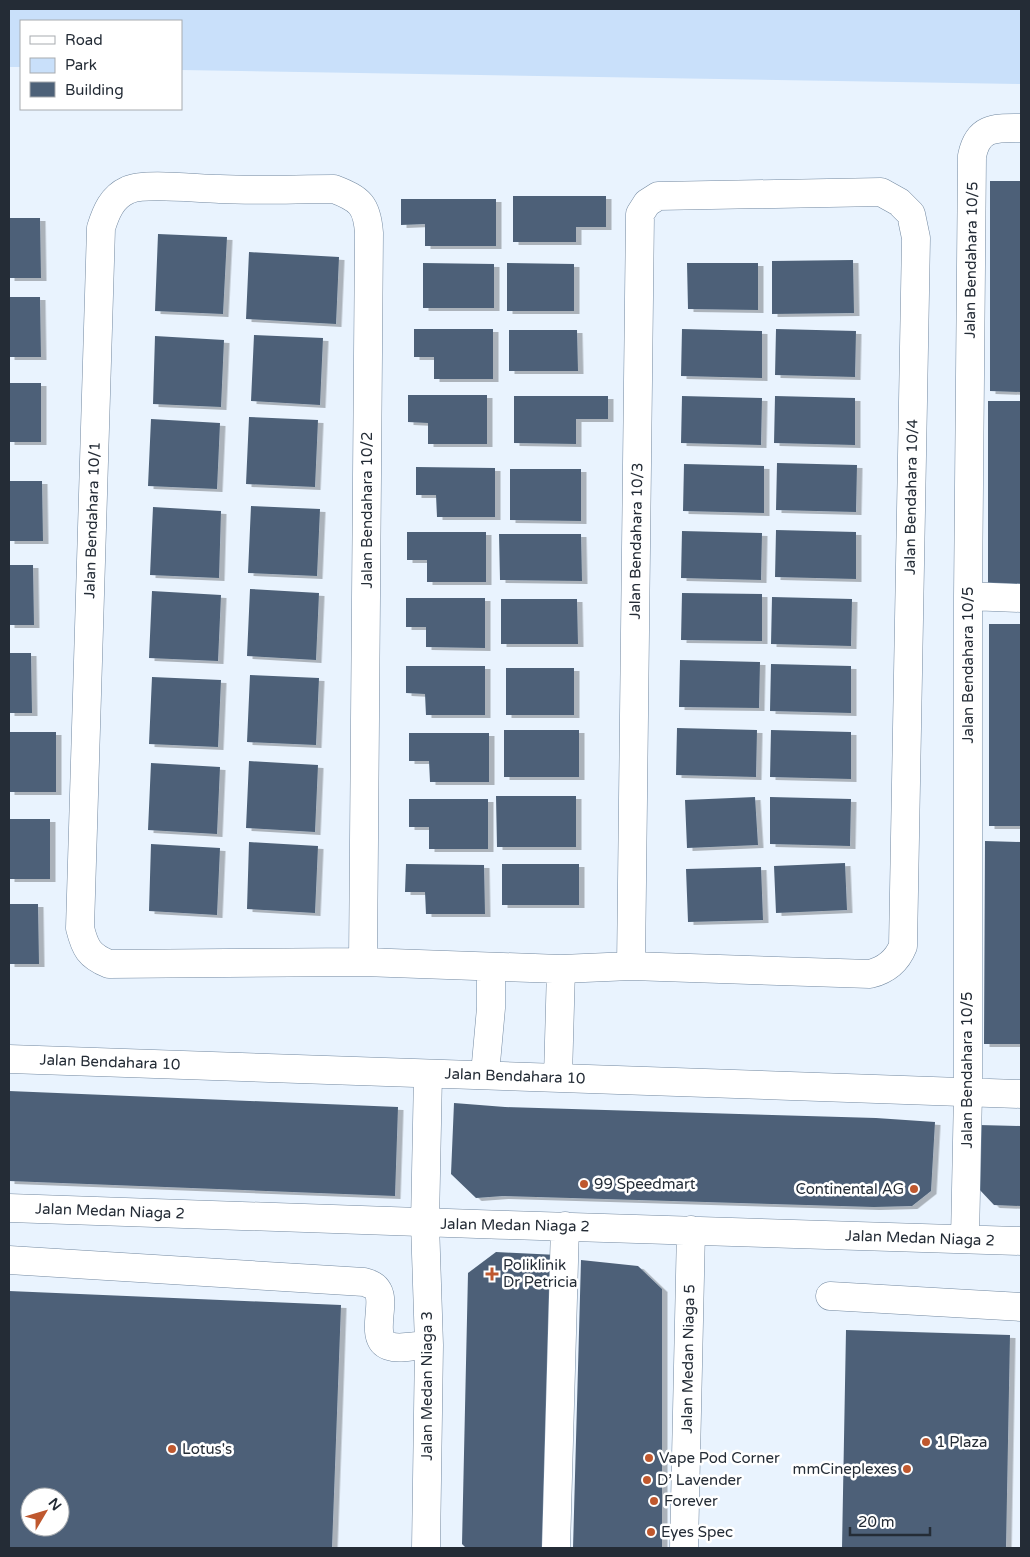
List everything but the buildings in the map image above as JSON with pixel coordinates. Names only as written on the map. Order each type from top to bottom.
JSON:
[{"type":"street","name":"Jalan Bendahara 10/5","points":[[964,1239],[968,1092],[968,596],[972,156],[974,145],[980,136],[989,130],[1021,128]]},
{"type":"street","name":"Jalan Bendahara 10/1","points":[[221,190],[146,186],[129,189],[116,197],[106,212],[101,228],[80,928],[83,941],[89,952],[97,959],[109,964],[363,962]]},
{"type":"street","name":"Jalan Bendahara 10/2","points":[[221,190],[334,188],[349,194],[361,204],[368,218],[363,962]]},
{"type":"street","name":"Jalan Bendahara 10/4","points":[[631,966],[870,974],[880,972],[891,965],[899,956],[903,946],[916,238],[911,214],[900,202],[881,192],[730,196]]},
{"type":"street","name":"Jalan Bendahara 10/3","points":[[631,966],[640,214],[647,203],[658,196],[730,196]]},
{"type":"street","points":[[968,596],[1021,598]]},
{"type":"street","points":[[363,962],[561,969],[631,966]]},
{"type":"street","points":[[486,1074],[491,1008],[491,967]]},
{"type":"street","points":[[558,1077],[561,969]]},
{"type":"street","name":"Jalan Bendahara 10","points":[[9,1059],[1021,1094]]},
{"type":"street","name":"Jalan Medan Niaga 3","points":[[426,1548],[429,1345],[425,1223],[428,1074]]},
{"type":"street","name":"Jalan Medan Niaga 2","points":[[9,1208],[1021,1241]]},
{"type":"street","points":[[556,1548],[565,1226]]},
{"type":"street","name":"Jalan Medan Niaga 5","points":[[684,1548],[691,1230]]},
{"type":"street","points":[[9,1260],[364,1282],[372,1285],[378,1291],[379,1330],[381,1339],[388,1346],[429,1345]]},
{"type":"street","points":[[830,1296],[1021,1307]]},
{"type":"green space","points":[[9,9],[1021,9],[1021,84],[182,70],[182,20],[20,20],[20,67],[9,67]]},
{"type":"place","name":"99 Speedmart","points":[[584,1184]]},
{"type":"place","name":"Continental AG","points":[[914,1189]]},
{"type":"place","name":"Poliklinik Dr Petricia","points":[[492,1274]]},
{"type":"place","name":"1 Plaza","points":[[926,1442]]},
{"type":"place","name":"Lotus's","points":[[172,1449]]},
{"type":"place","name":"Vape Pod Corner","points":[[649,1458]]},
{"type":"place","name":"mmCineplexes","points":[[907,1469]]},
{"type":"place","name":"D’ Lavender","points":[[647,1480]]},
{"type":"place","name":"Forever","points":[[654,1501]]},
{"type":"place","name":"Eyes Spec","points":[[651,1532]]}]
